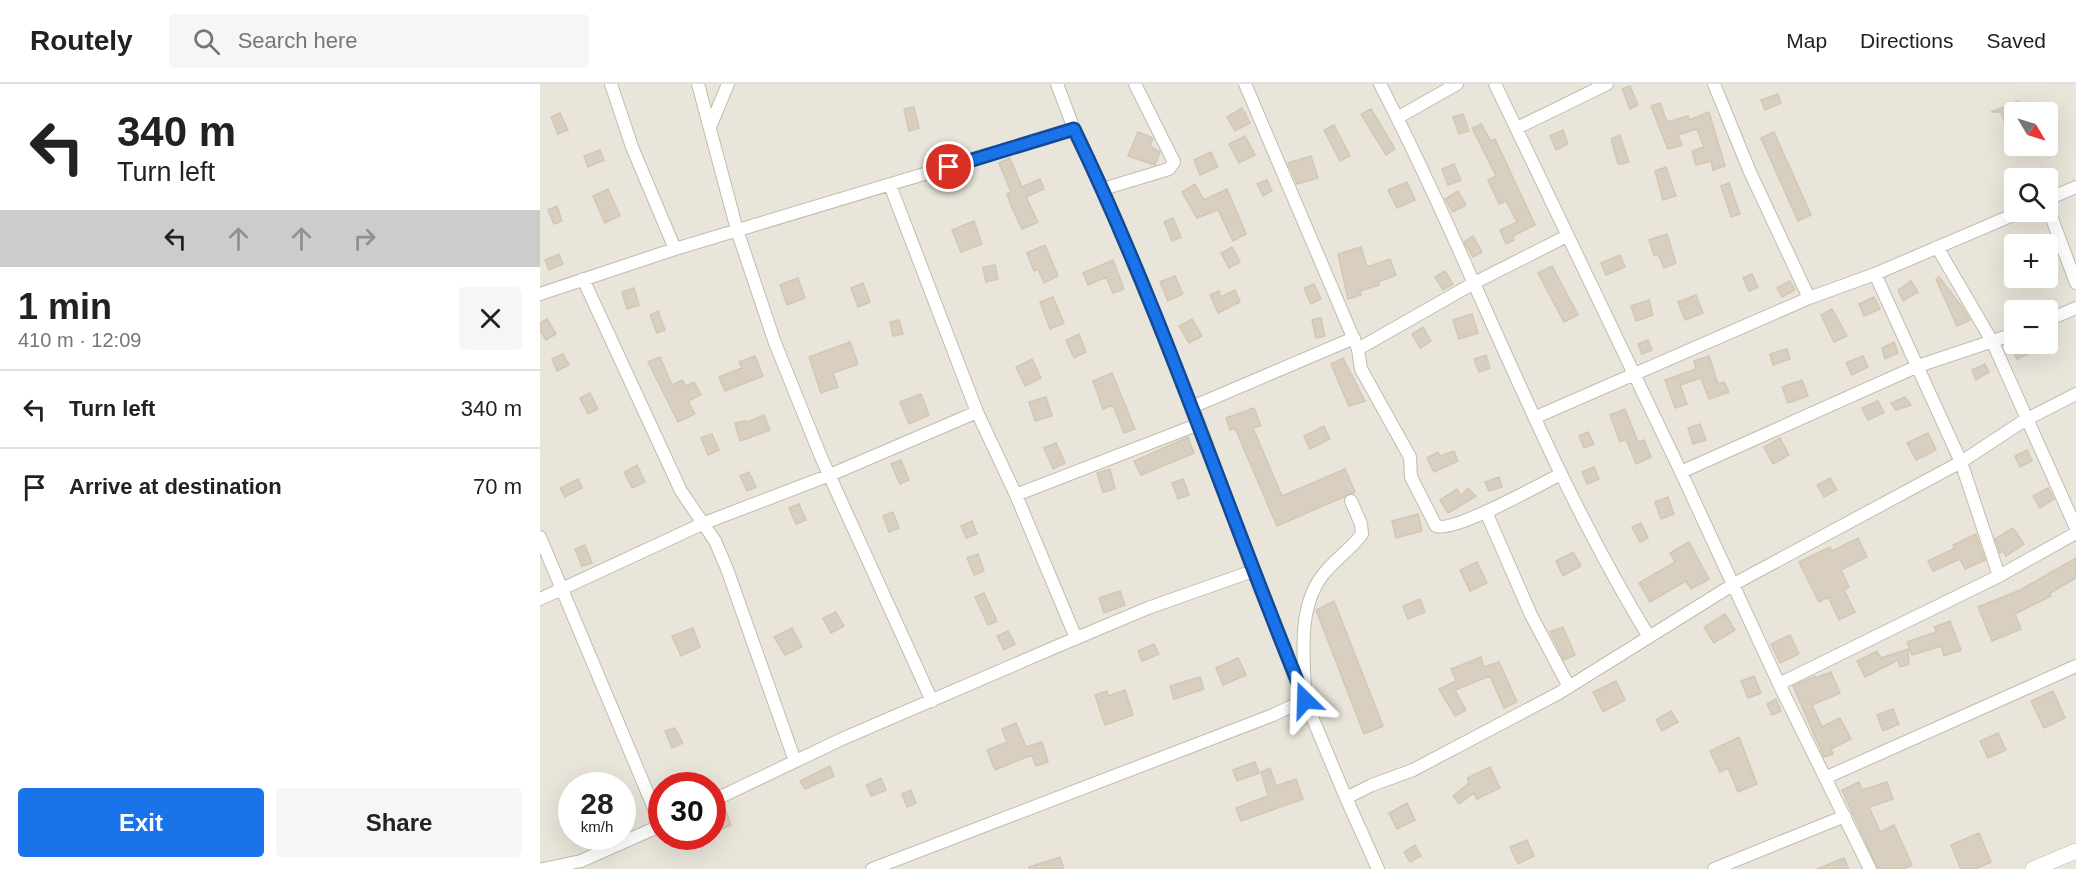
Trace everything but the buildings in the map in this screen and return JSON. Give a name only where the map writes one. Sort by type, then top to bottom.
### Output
[{"type":"street","points":[[611,84],[632,147],[675,249]]},
{"type":"street","points":[[698,84],[737,230],[775,343],[830,475],[932,701]]},
{"type":"street","points":[[711,127],[728,84]]},
{"type":"street","points":[[1057,84],[1074,129],[1103,189],[1199,424],[1253,572],[1305,700],[1378,869]]},
{"type":"street","points":[[1103,189],[1173,166],[1174,162],[1135,84]]},
{"type":"street","points":[[1245,84],[1356,344],[1361,369],[1410,457],[1411,477],[1432,523],[1446,528],[1486,512],[1561,474]]},
{"type":"street","points":[[1380,84],[1561,474],[1611,575],[1649,637]]},
{"type":"street","points":[[1397,118],[1456,84]]},
{"type":"street","points":[[1495,84],[1682,472],[1779,684],[1827,777],[1870,869]]},
{"type":"street","points":[[1517,128],[1607,84]]},
{"type":"street","points":[[1714,84],[1750,172],[1809,298]]},
{"type":"street","points":[[540,294],[675,249],[1074,129]]},
{"type":"street","points":[[890,185],[977,412],[1016,495],[1076,638]]},
{"type":"street","points":[[2058,195],[2076,187]]},
{"type":"street","points":[[1536,417],[1635,376],[1809,298],[1875,274],[2004,219]]},
{"type":"street","points":[[2053,222],[2076,283]]},
{"type":"street","points":[[1192,407],[1356,344],[1567,236]]},
{"type":"street","points":[[1937,247],[1993,343],[2025,420],[2076,528]]},
{"type":"street","points":[[1875,274],[1961,462],[1999,576]]},
{"type":"street","points":[[583,279],[681,491],[715,541],[728,569],[795,761]]},
{"type":"street","points":[[2058,316],[2076,308]]},
{"type":"street","points":[[1682,472],[1918,366],[2004,338]]},
{"type":"street","points":[[1346,798],[1372,785],[1413,770],[1569,687],[1734,584],[1961,462],[2025,420],[2076,394]]},
{"type":"street","points":[[540,599],[702,524],[830,475],[977,412]]},
{"type":"street","points":[[1016,495],[1199,424]]},
{"type":"street","points":[[1305,700],[1303,638],[1314,588],[1326,571],[1362,534],[1362,524],[1351,501]]},
{"type":"street","points":[[1486,512],[1531,615],[1569,687]]},
{"type":"street","points":[[1779,684],[1999,576],[2076,533]]},
{"type":"street","points":[[540,537],[648,794]]},
{"type":"street","points":[[726,794],[795,761],[1076,638],[1148,608],[1253,572]]},
{"type":"street","points":[[1827,777],[2076,666]]},
{"type":"street","points":[[872,869],[1262,720],[1305,700]]},
{"type":"street","points":[[1714,869],[1845,816]]},
{"type":"street","points":[[543,869],[581,861],[648,831]]},
{"type":"street","points":[[2033,869],[2076,851]]},
{"type":"shaded area","points":[[540,84],[2076,84],[2076,869],[540,869]]},
{"type":"route","points":[[949,167],[1074,129],[1103,189],[1199,424],[1253,572],[1305,700]]}]
